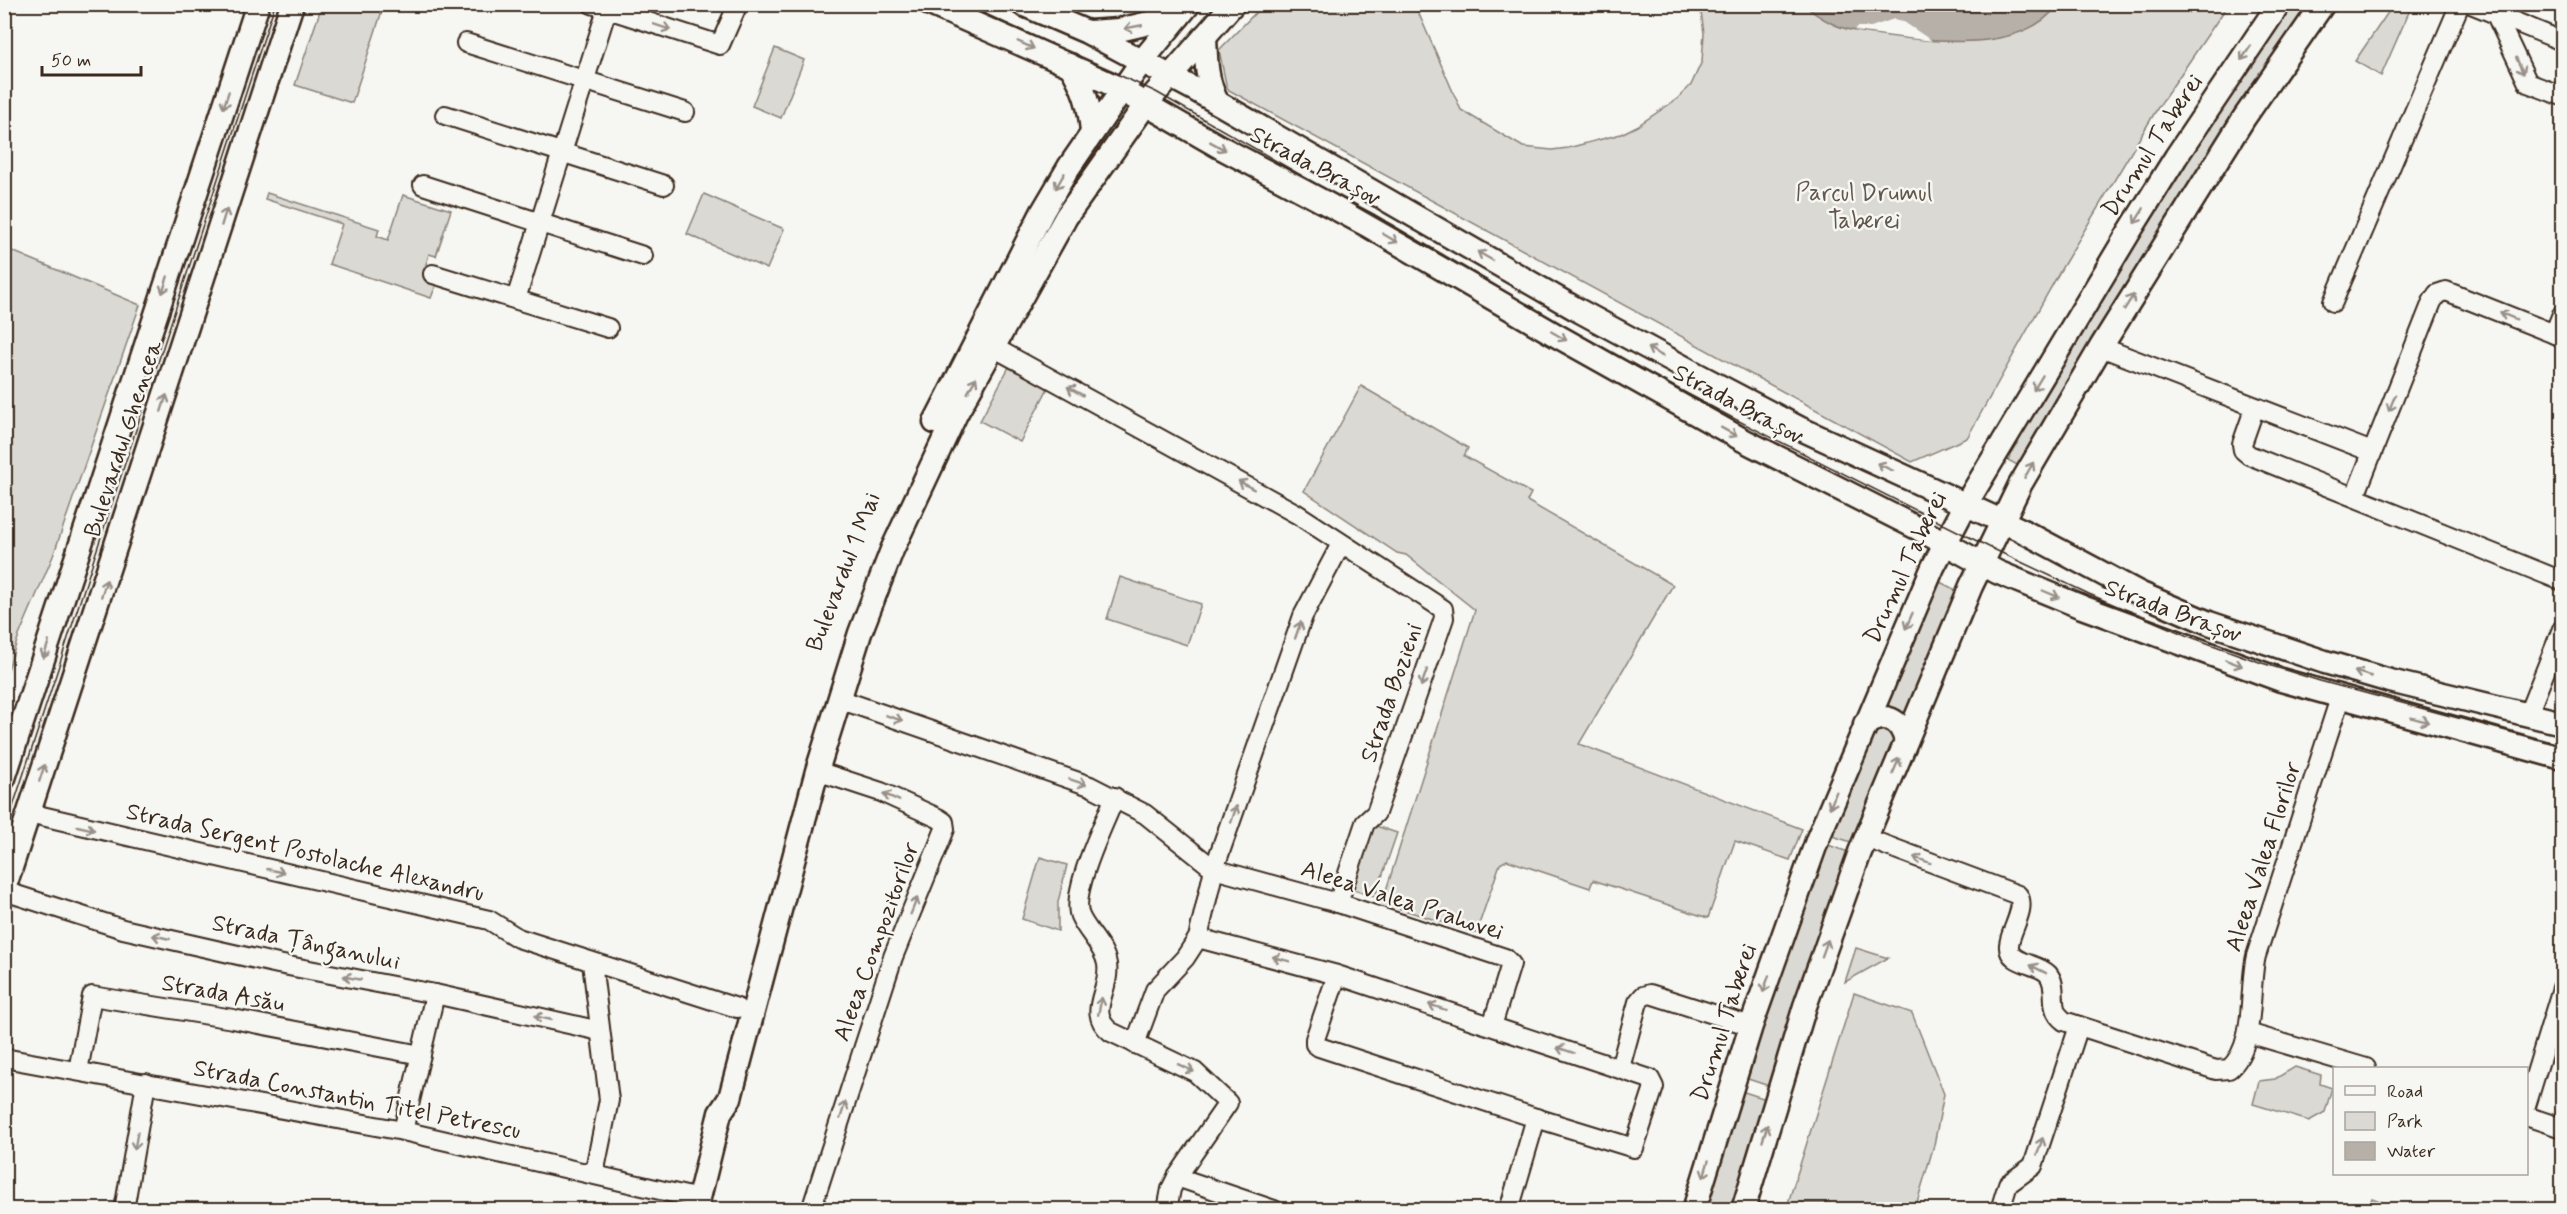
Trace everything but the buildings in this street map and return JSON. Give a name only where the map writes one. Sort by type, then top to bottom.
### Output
[{"type":"main road","name":"Bulevardul Ghencea","points":[[4,778],[258,4]]},
{"type":"main road","name":"Bulevardul Ghencea","points":[[4,890],[292,4]]},
{"type":"main road","points":[[255,118],[266,105],[299,4]]},
{"type":"main road","name":"Strada Brașov","points":[[930,4],[1121,89],[1185,127],[1366,225],[1743,440],[1982,563],[2082,607],[2281,680],[2562,758]]},
{"type":"main road","name":"Strada Brașov","points":[[1022,4],[1087,32],[1170,75],[1698,375],[1799,428],[2002,521],[2139,592],[2209,623],[2355,671],[2562,723]]},
{"type":"main road","points":[[1146,104],[1233,4]]},
{"type":"main road","name":"Drumul Taberei","points":[[1697,1207],[1751,1026],[1818,838],[1864,724],[1945,543],[1966,504],[2134,225],[2279,4]]},
{"type":"main road","points":[[1743,1209],[1802,1015],[1866,838],[1982,563],[2002,521],[2033,462],[2101,347],[2232,137],[2323,4]]},
{"type":"main road","points":[[1087,32],[1119,30],[1184,10]]},
{"type":"main road","points":[[1121,89],[1184,10]]},
{"type":"main road","points":[[1205,36],[1209,87],[1217,102]]},
{"type":"main road","points":[[1070,65],[1088,101],[1092,132]]},
{"type":"main road","name":"Bulevardul 1 Mai","points":[[720,1113],[717,1095],[737,1008],[819,717],[847,629],[877,553],[960,372],[1043,211],[1121,89]]},
{"type":"main road","name":"Bulevardul 1 Mai","points":[[697,1204],[720,1113],[730,1098],[838,699],[892,550],[956,414],[1066,217],[1146,104]]},
{"type":"main road","points":[[1120,138],[1150,124],[1164,122],[1185,127]]},
{"type":"main road","points":[[1864,724],[1877,717],[1891,718],[1902,727],[1906,741]]},
{"type":"street","points":[[516,299],[584,80],[600,7],[720,45],[738,4]]},
{"type":"street","points":[[2333,302],[2460,4]]},
{"type":"street","points":[[2471,4],[2562,41]]},
{"type":"street","points":[[2496,15],[2528,83],[2562,96]]},
{"type":"street","points":[[466,43],[685,112]]},
{"type":"street","points":[[445,115],[664,185]]},
{"type":"street","points":[[423,185],[643,256]]},
{"type":"street","points":[[433,274],[608,327]]},
{"type":"street","points":[[2355,496],[2437,294],[2446,291],[2558,336],[2562,314]]},
{"type":"street","name":"Strada Bozieni","points":[[993,347],[1297,514],[1441,606],[1444,613],[1443,623],[1376,813],[1365,823],[1338,903]]},
{"type":"street","points":[[2101,347],[2372,452]]},
{"type":"street","points":[[2255,407],[2242,444],[2242,450],[2249,454],[2562,581]]},
{"type":"street","points":[[1135,1044],[1155,990],[1185,958],[1198,938],[1214,869],[1303,616],[1341,544]]},
{"type":"street","points":[[2528,714],[2562,629]]},
{"type":"street","name":"Aleea Valea Florilor","points":[[1866,838],[2018,895],[2021,903],[2008,945],[2010,953],[2049,975],[2056,1013],[2064,1021],[2216,1070],[2224,1070],[2236,1063],[2248,1033],[2256,956],[2340,698]]},
{"type":"street","name":"Aleea Valea Prahovei","points":[[838,699],[1090,786],[1115,797],[1144,814],[1214,869],[1338,903],[1509,961],[1511,964],[1492,1026]]},
{"type":"street","name":"Aleea Compozitorilor","points":[[811,1209],[893,957],[945,829],[944,822],[938,818],[881,792],[817,771]]},
{"type":"street","points":[[1115,797],[1080,890],[1079,914],[1107,964],[1098,1017],[1103,1026],[1111,1032],[1195,1072],[1228,1103],[1177,1177],[1171,1189],[1167,1209]]},
{"type":"street","name":"Strada Sergent Postolache Alexandru","points":[[29,813],[489,920],[518,938],[737,1008]]},
{"type":"street","name":"Strada Țânganului","points":[[4,890],[114,926],[278,964],[435,994],[600,1031]]},
{"type":"street","points":[[1198,938],[1337,975],[1620,1068],[1653,1082],[1654,1087],[1634,1148],[1536,1118],[1315,1044],[1337,975]]},
{"type":"street","points":[[592,963],[609,1100],[594,1173]]},
{"type":"street","points":[[2528,1100],[2559,1009],[2562,988]]},
{"type":"street","points":[[404,1131],[435,994]]},
{"type":"street","points":[[1620,1068],[1638,1002],[1642,996],[1650,994],[1751,1026]]},
{"type":"street","name":"Strada Asău","points":[[78,1071],[92,996],[233,1019],[420,1055]]},
{"type":"street","points":[[2000,1209],[2008,1184],[2033,1166],[2079,1026]]},
{"type":"street","points":[[2248,1033],[2363,1067]]},
{"type":"street","name":"Strada Constantin Titel Petrescu","points":[[4,1059],[404,1131],[594,1173],[697,1204]]},
{"type":"street","points":[[124,1209],[146,1083]]},
{"type":"street","points":[[2528,1117],[2562,1128]]},
{"type":"street","points":[[1509,1209],[1536,1118]]},
{"type":"street","points":[[1177,1177],[1274,1209]]},
{"type":"green space","points":[[322,5],[384,5],[352,103],[295,85]]},
{"type":"green space","name":"Parcul Drumul Taberei","points":[[1263,5],[1415,5],[1461,110],[1523,147],[1552,150],[1621,134],[1677,99],[1691,85],[1702,61],[1704,33],[1700,5],[2228,5],[2157,109],[2063,266],[1967,438],[1912,462],[1227,89],[1219,50]]},
{"type":"green space","points":[[2289,5],[2312,5],[2197,174],[2021,467],[2006,459],[2172,179]]},
{"type":"green space","points":[[2393,5],[2412,5],[2381,76],[2355,61]]},
{"type":"green space","points":[[775,48],[804,60],[781,118],[752,106]]},
{"type":"green space","points":[[267,193],[379,229],[377,236],[388,240],[403,195],[451,210],[436,256],[429,254],[424,271],[436,285],[431,298],[329,264],[342,224],[265,199]]},
{"type":"green space","points":[[704,194],[784,229],[767,269],[687,234]]},
{"type":"green space","points":[[5,248],[140,305],[53,556],[18,638],[5,679]]},
{"type":"green space","points":[[1009,367],[1048,388],[1020,442],[980,421]]},
{"type":"green space","points":[[1361,386],[1468,448],[1464,456],[1531,493],[1527,501],[1673,585],[1579,744],[1802,829],[1790,860],[1735,841],[1708,918],[1593,880],[1590,888],[1507,860],[1500,864],[1476,933],[1382,903],[1475,610],[1406,555],[1397,553],[1304,491]]},
{"type":"green space","points":[[1120,577],[1201,604],[1187,645],[1107,619]]},
{"type":"green space","points":[[1938,581],[1956,590],[1904,719],[1884,710]]},
{"type":"green space","points":[[1885,724],[1899,740],[1858,844],[1832,836],[1875,732]]},
{"type":"green space","points":[[1373,825],[1397,833],[1375,897],[1351,889]]},
{"type":"green space","points":[[1828,845],[1854,854],[1772,1087],[1745,1078],[1782,968]]},
{"type":"green space","points":[[1040,857],[1067,865],[1058,902],[1058,931],[1022,919]]},
{"type":"green space","points":[[1856,948],[1888,958],[1845,982]]},
{"type":"green space","points":[[1854,993],[1912,1013],[1944,1094],[1934,1145],[1915,1209],[1844,1209],[1831,1204],[1788,1203]]},
{"type":"green space","points":[[2295,1067],[2321,1075],[2320,1084],[2332,1088],[2325,1112],[2309,1121],[2253,1104],[2259,1081],[2275,1079]]},
{"type":"green space","points":[[1738,1090],[1766,1099],[1734,1205],[1730,1209],[1714,1209],[1707,1202]]},
{"type":"green space","points":[[2372,1198],[2401,1209],[2368,1209]]},
{"type":"water","points":[[1981,4],[1996,7],[2058,5],[2043,20],[2024,31],[1980,41],[1956,42],[1909,39],[1852,30],[1827,21],[1804,5]]},
{"type":"pier","points":[[1894,19],[1904,22],[1932,41],[1855,31],[1856,27],[1871,27]]},
{"type":"tram line","points":[[4,834],[275,4]]},
{"type":"tram line","points":[[964,4],[1156,92],[1617,356],[1731,417],[1989,547],[2089,594],[2188,636],[2262,663],[2320,681],[2562,746]]}]
